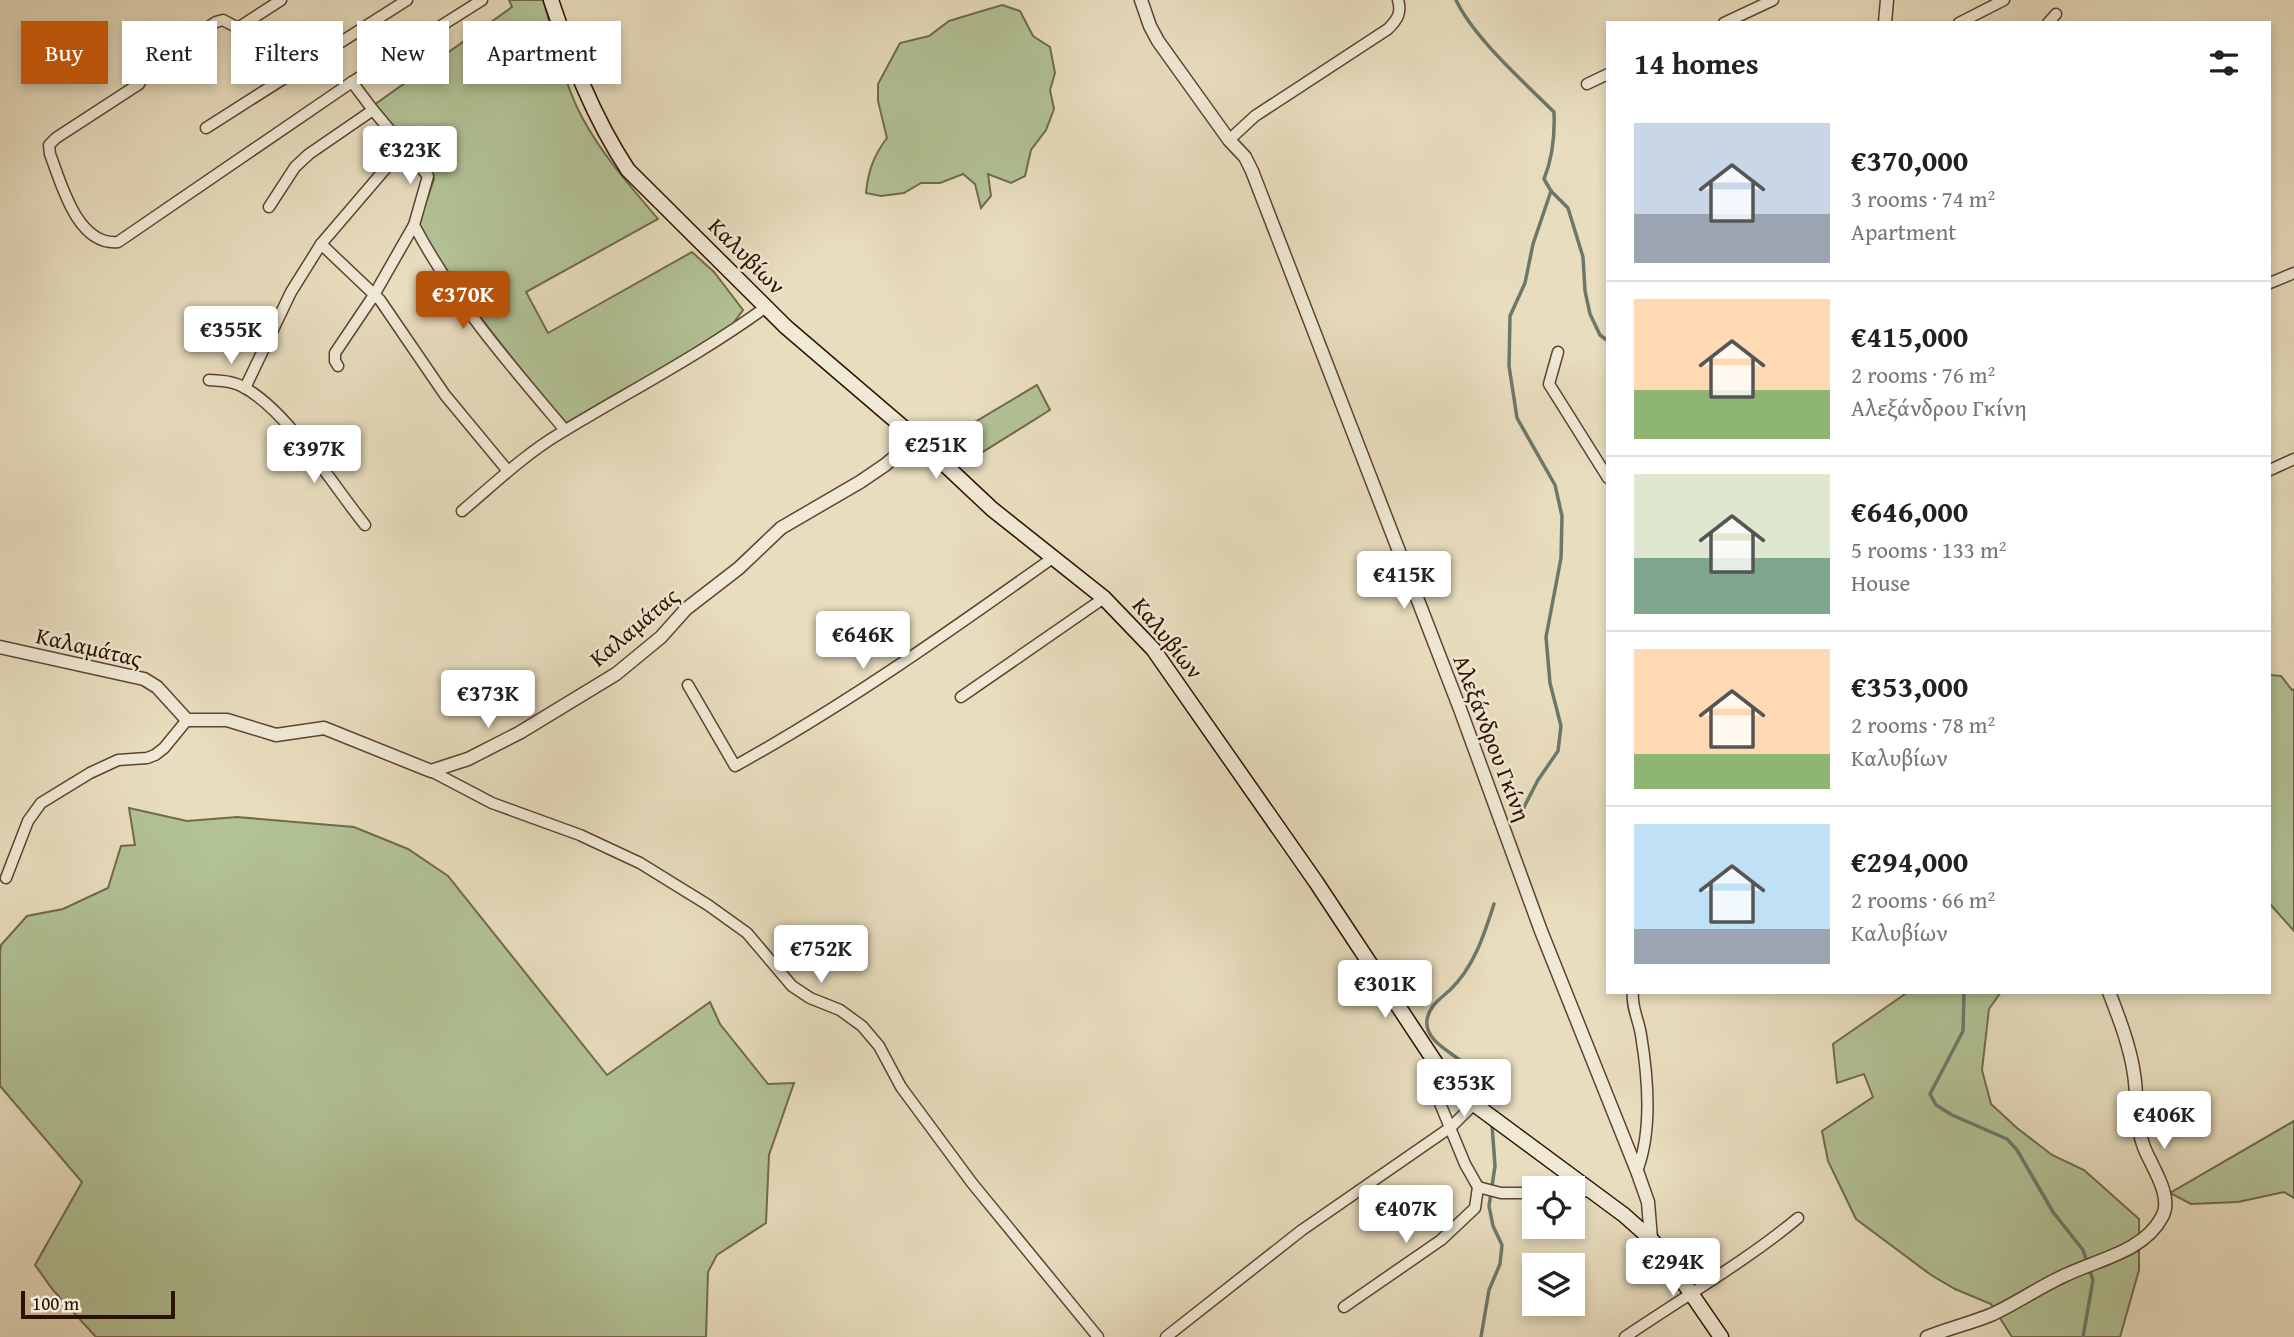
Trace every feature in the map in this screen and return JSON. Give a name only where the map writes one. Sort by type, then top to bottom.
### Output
[{"type":"main road","name":"Καλυβίων","points":[[551,0],[587,98],[628,170],[786,327],[916,439],[992,509],[1104,598],[1153,649],[1322,892],[1443,1074],[1478,1107],[1624,1215],[1651,1239],[1721,1337]]},
{"type":"street","points":[[281,0],[238,28],[223,20],[216,22],[150,65],[139,84],[49,145],[71,210],[84,227],[107,243],[118,242],[352,82],[482,0]]},
{"type":"street","points":[[206,128],[407,0]]},
{"type":"street","name":"Αλεξάνδρου Γκίνη","points":[[1141,0],[1158,41],[1229,140],[1245,157],[1252,171],[1460,709],[1541,931],[1637,1171],[1648,1202],[1651,1239]]},
{"type":"street","points":[[1229,140],[1255,116],[1388,29],[1398,18],[1398,0]]},
{"type":"street","points":[[1728,21],[1773,0]]},
{"type":"street","points":[[1885,21],[1887,0]]},
{"type":"street","points":[[1963,21],[2004,0]]},
{"type":"street","points":[[1587,84],[1606,75]]},
{"type":"street","points":[[338,366],[335,353],[374,295],[414,225],[428,176],[352,82]]},
{"type":"street","points":[[269,207],[295,167],[373,110]]},
{"type":"street","points":[[245,388],[291,292],[321,244],[404,147]]},
{"type":"street","points":[[414,225],[436,264],[502,357],[565,430]]},
{"type":"street","points":[[321,244],[380,300],[444,396],[508,471]]},
{"type":"street","points":[[2271,283],[2294,273]]},
{"type":"street","points":[[462,511],[508,471],[565,430],[731,332],[766,307]]},
{"type":"street","points":[[1558,352],[1549,384],[1606,475]]},
{"type":"street","points":[[209,380],[231,382],[263,401],[282,419],[365,525]]},
{"type":"street","name":"Καλαμάτας","points":[[431,771],[468,759],[519,733],[616,674],[661,637],[686,609],[739,568],[781,527],[860,482],[916,439]]},
{"type":"street","points":[[2271,470],[2294,459]]},
{"type":"street","points":[[688,685],[735,766],[803,728],[889,673],[1054,557]]},
{"type":"street","points":[[961,697],[1104,598]]},
{"type":"street","name":"Καλαμάτας","points":[[0,647],[144,679],[157,687],[187,720]]},
{"type":"street","points":[[6,878],[28,821],[41,803],[90,773],[118,760],[155,755],[187,720],[227,720],[276,735],[324,728],[431,771],[492,803],[580,835],[640,863],[747,933],[792,986],[810,998],[840,1010],[862,1026],[878,1046],[901,1087],[965,1173],[1098,1337]]},
{"type":"street","points":[[1633,994],[1646,1086],[1643,1156],[1637,1171]]},
{"type":"street","points":[[1927,1337],[1993,1314],[2067,1274],[2143,1240],[2164,1215],[2165,1200],[2159,1178],[2144,1149],[2137,1114],[2134,1071],[2125,1035],[2110,994]]},
{"type":"street","points":[[1430,1058],[1432,1084],[1465,1164],[1482,1189],[1501,1193],[1522,1192]]},
{"type":"street","points":[[1166,1337],[1302,1230],[1478,1107]]},
{"type":"street","points":[[1344,1307],[1441,1240],[1475,1208],[1482,1189]]},
{"type":"street","points":[[1585,1191],[1591,1191]]},
{"type":"street","points":[[1625,1337],[1769,1242],[1798,1219]]},
{"type":"green space","points":[[509,0],[543,0],[549,21],[492,21],[512,7]]},
{"type":"green space","points":[[1002,5],[1020,11],[1033,36],[1050,47],[1055,73],[1050,90],[1054,109],[1046,130],[1031,150],[1025,176],[1011,183],[988,174],[991,196],[981,208],[975,184],[963,174],[940,183],[921,183],[904,193],[881,196],[866,193],[872,164],[887,138],[878,101],[878,84],[900,43],[929,36],[949,21]]},
{"type":"green space","points":[[463,42],[463,84],[568,84],[591,133],[658,219],[526,292],[548,333],[692,252],[714,272],[743,310],[729,329],[567,427],[470,304],[418,225],[434,179],[374,105],[404,84],[449,84],[449,52]]},
{"type":"green space","points":[[1037,385],[1050,410],[957,468],[933,447]]},
{"type":"green space","points":[[2271,675],[2281,676],[2292,690],[2294,689],[2294,931],[2271,905]]},
{"type":"green space","points":[[129,808],[187,821],[237,817],[354,827],[408,849],[448,876],[607,1075],[710,1002],[720,1024],[768,1084],[794,1083],[769,1155],[766,1223],[717,1255],[708,1272],[706,1337],[96,1337],[53,1290],[35,1265],[82,1182],[0,1086],[0,952],[1,945],[27,916],[63,909],[108,888],[121,846],[135,845]]},
{"type":"green space","points":[[1905,994],[2000,994],[1989,1009],[1982,1070],[1991,1104],[2052,1155],[2084,1170],[2139,1219],[2139,1270],[2120,1337],[2012,1337],[1991,1304],[1955,1289],[1931,1275],[1856,1219],[1828,1161],[1822,1131],[1873,1097],[1864,1074],[1837,1083],[1833,1044]]},
{"type":"green space","points":[[2294,1121],[2294,1198],[2284,1192],[2238,1202],[2191,1204],[2170,1193]]},
{"type":"waterway","points":[[1456,0],[1487,44],[1554,112],[1553,146],[1544,179],[1551,191],[1568,208],[1583,257],[1585,291],[1590,314],[1600,335],[1606,340]]},
{"type":"waterway","points":[[1521,813],[1538,780],[1558,751],[1561,726],[1550,683],[1546,637],[1561,558],[1562,516],[1555,485],[1517,418],[1509,366],[1510,316],[1525,283],[1533,244],[1551,191]]},
{"type":"waterway","points":[[1489,1110],[1483,1089],[1475,1076],[1431,1036],[1427,1020],[1433,1007],[1458,981],[1472,961],[1494,904]]},
{"type":"waterway","points":[[1964,994],[1963,1031],[1930,1094],[1936,1105],[1952,1115],[2007,1139],[2017,1150],[2053,1212],[2083,1250],[2093,1280],[2083,1337]]},
{"type":"waterway","points":[[1481,1337],[1489,1290],[1500,1264],[1502,1245],[1493,1226],[1489,1206],[1495,1166],[1492,1125]]}]
